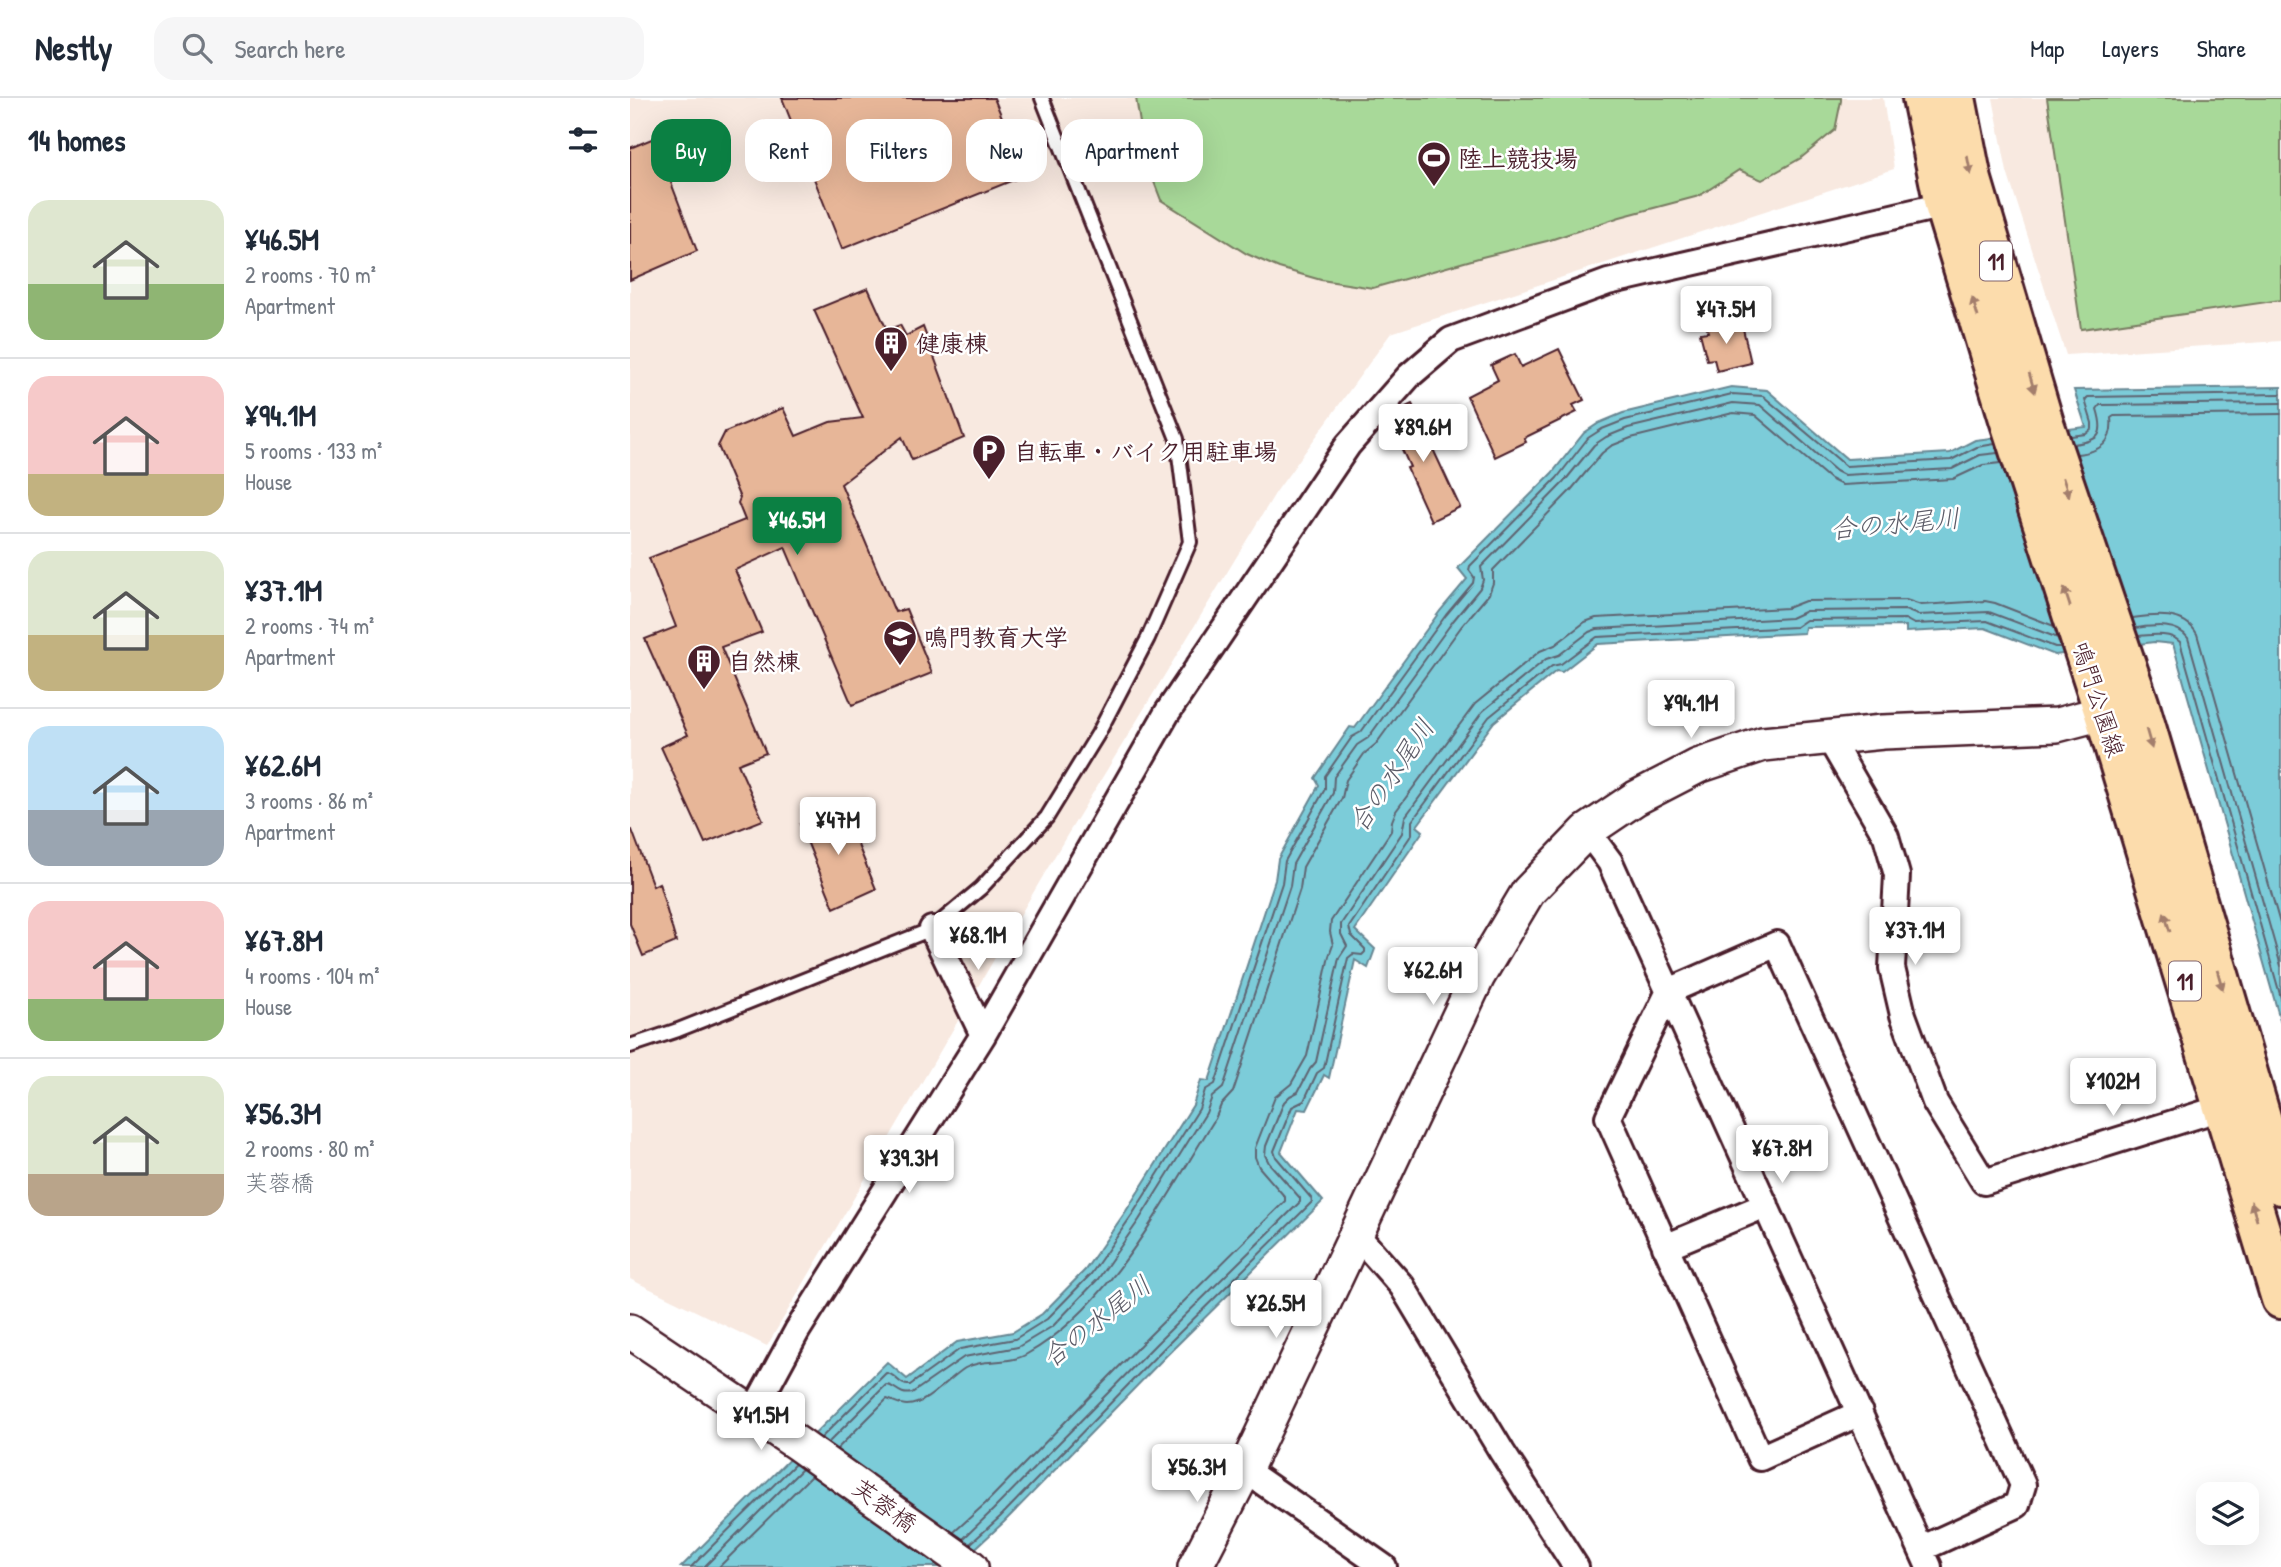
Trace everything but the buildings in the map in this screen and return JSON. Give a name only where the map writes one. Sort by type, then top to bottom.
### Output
[{"type":"main road","name":"鳴門公園線","points":[[1922,98],[1944,205],[2027,421],[2121,708],[2239,1103],[2281,1299]]},
{"type":"main road","name":"鳴門公園線","points":[[1956,98],[2027,421]]},
{"type":"main road","name":"鳴門公園線","points":[[2239,1103],[2281,1185]]},
{"type":"street","points":[[752,1414],[797,1332],[983,1035],[1167,713],[1348,445],[1409,376],[1451,340],[1608,282],[1944,205]]},
{"type":"street","points":[[1195,1567],[1245,1470],[1478,976],[1528,892],[1587,831],[1636,798],[1698,766],[1763,744],[1883,732],[2057,725],[2121,708]]},
{"type":"street","points":[[1828,736],[1886,835],[1898,875],[1892,968],[1903,1015],[1935,1102],[1984,1182],[2239,1103]]},
{"type":"street","points":[[1587,831],[1610,862],[1668,991],[1766,1205],[1860,1413],[1925,1558],[2017,1505],[2023,1485],[1777,944],[1668,991],[1608,1118],[1760,1458],[1860,1413]]},
{"type":"street","points":[[932,929],[983,1035]]},
{"type":"street","points":[[1665,1247],[1766,1205]]},
{"type":"street","points":[[1356,1234],[1402,1286],[1502,1452],[1576,1567]]},
{"type":"street","name":"芙蓉橋","points":[[630,1331],[798,1444],[971,1567]]},
{"type":"street","points":[[1245,1470],[1384,1567]]},
{"type":"lane","points":[[630,1046],[678,1030],[932,929],[981,888],[1047,817],[1098,734],[1148,638],[1190,542],[1177,439],[1042,98]]},
{"type":"shaded area","name":"鳴門教育大学","points":[[630,98],[1883,98],[1894,169],[1391,333],[1276,492],[1063,842],[767,1346],[630,1279]]},
{"type":"shaded area","points":[[1993,98],[2281,98],[2281,341],[2066,355],[2007,172]]},
{"type":"green space","name":"陸上競技場","points":[[1136,98],[1841,98],[1835,130],[1801,158],[1762,180],[1739,170],[1699,196],[1373,288],[1321,280],[1279,268],[1247,254],[1161,200],[1154,182],[1203,182],[1203,119],[1139,119]]},
{"type":"green space","points":[[2047,98],[2281,98],[2281,300],[2081,329]]},
{"type":"water","name":"合の水尾川","points":[[1731,387],[1767,390],[1847,459],[1950,453],[1975,440],[2086,427],[2074,390],[2281,387],[2281,1023],[2173,644],[2154,642],[2055,655],[1985,628],[1906,632],[1906,626],[1805,627],[1804,633],[1598,644],[1562,672],[1556,671],[1494,722],[1417,826],[1423,831],[1355,930],[1375,949],[1368,968],[1355,960],[1329,1078],[1324,1075],[1307,1110],[1298,1109],[1281,1152],[1323,1201],[1004,1522],[955,1567],[681,1567],[887,1362],[907,1379],[957,1342],[1013,1332],[1042,1314],[1085,1270],[1193,1105],[1201,1080],[1209,1081],[1275,880],[1278,859],[1319,785],[1315,778],[1350,727],[1355,728],[1440,611],[1467,579],[1458,568],[1552,473],[1584,433],[1599,423],[1623,413]]},
{"type":"place","name":"陸上競技場","points":[[1434,188]]},
{"type":"place","name":"健康棟","points":[[891,373]]},
{"type":"place","name":"自転車・バイク用駐車場","points":[[989,481]]},
{"type":"place","name":"鳴門教育大学","points":[[900,667]]},
{"type":"place","name":"自然棟","points":[[704,691]]}]
